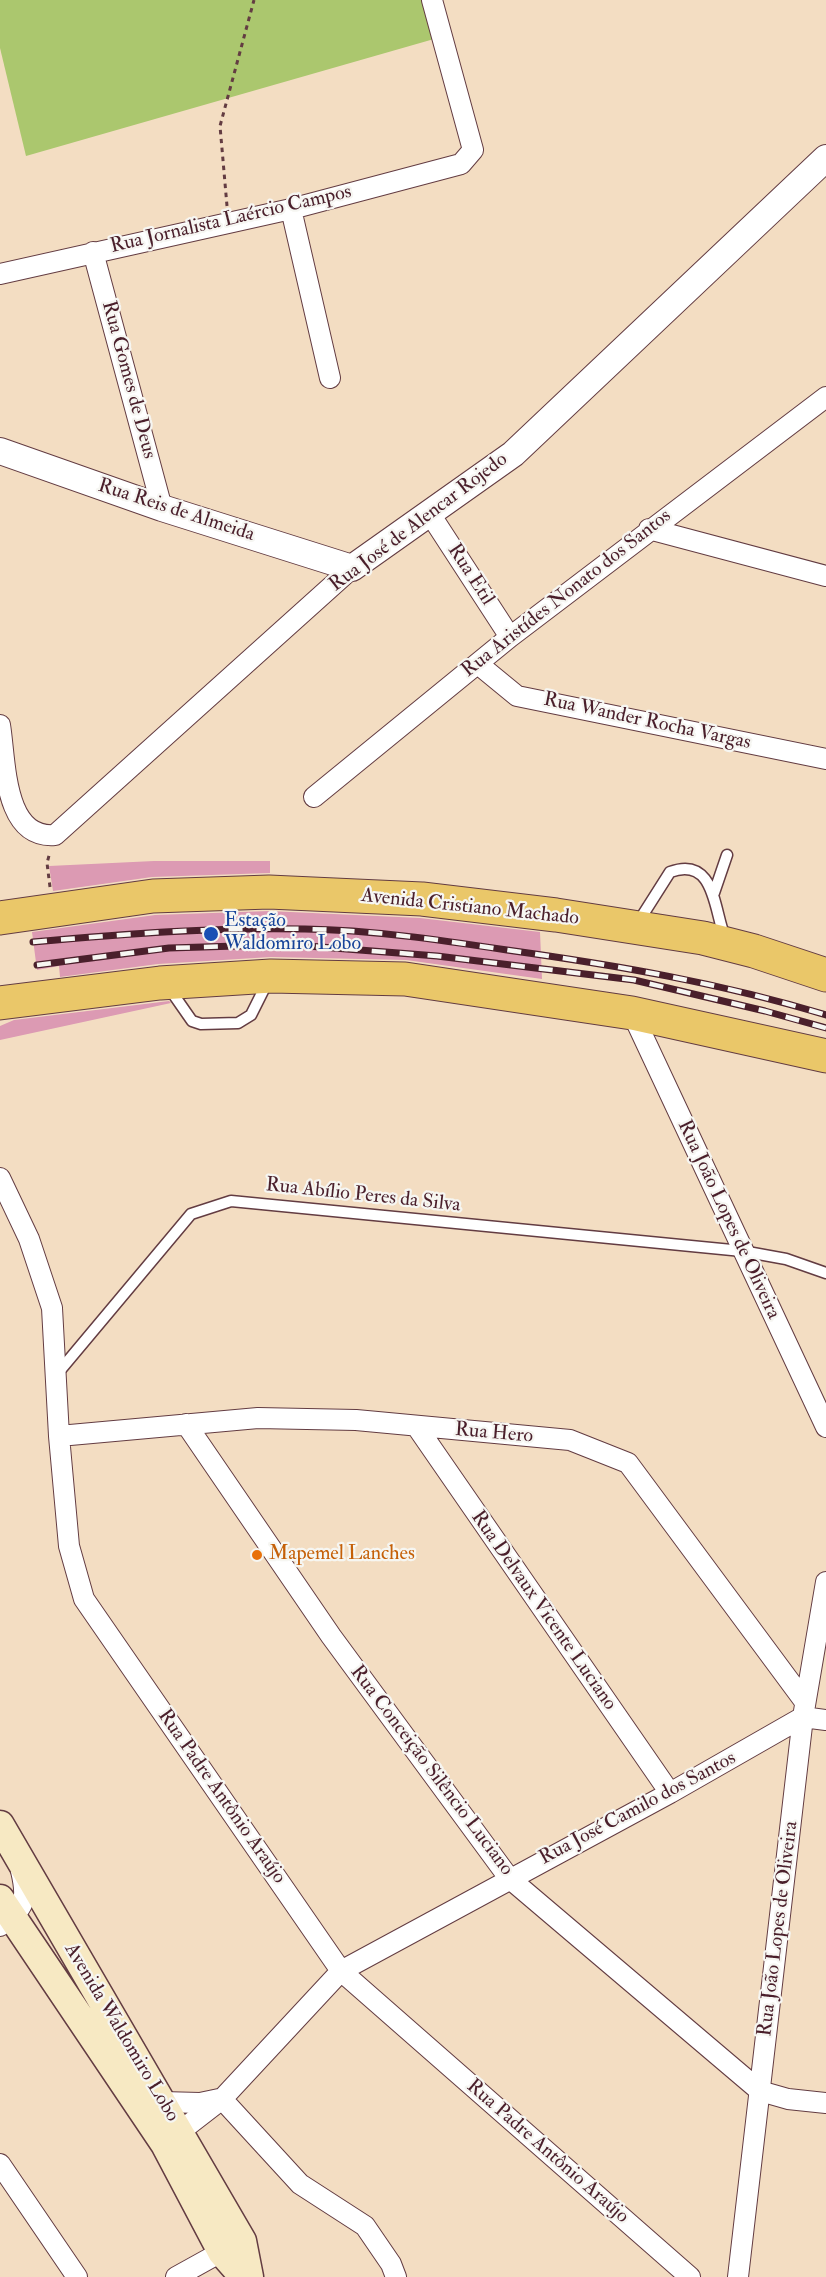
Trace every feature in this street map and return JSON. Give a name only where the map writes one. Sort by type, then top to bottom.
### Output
[{"type":"highway","name":"Avenida Cristiano Machado","points":[[0,918],[153,896],[269,892],[422,899],[635,927],[728,943],[826,975]]},
{"type":"highway","points":[[0,901],[52,910]]},
{"type":"highway","points":[[0,1003],[166,983],[270,976],[405,979],[632,1013],[826,1056]]},
{"type":"highway","points":[[0,1022],[72,994]]},
{"type":"main road","name":"Avenida Waldomiro Lobo","points":[[5,1834],[162,2102],[172,2138]]},
{"type":"main road","name":"Avenida Waldomiro Lobo","points":[[4,1914],[172,2138],[232,2246]]},
{"type":"main road","points":[[232,2246],[244,2277]]},
{"type":"main road","points":[[232,2246],[249,2277]]},
{"type":"street","name":"Rua Jornalista Laércio Campos","points":[[0,274],[291,209],[461,164],[473,150],[432,0]]},
{"type":"street","name":"Rua José de Alencar Rojedo","points":[[55,835],[352,568],[513,454],[826,158]]},
{"type":"street","points":[[291,209],[330,378]]},
{"type":"street","name":"Rua Gomes de Deus","points":[[93,252],[162,508]]},
{"type":"street","name":"Rua Aristídes Nonato dos Santos","points":[[314,797],[510,637],[826,397]]},
{"type":"street","name":"Rua Reis de Almeida","points":[[0,451],[162,508],[352,568]]},
{"type":"street","name":"Rua Etil","points":[[430,514],[510,637]]},
{"type":"street","points":[[649,530],[826,576]]},
{"type":"street","name":"Rua Wander Rocha Vargas","points":[[478,664],[517,696],[826,759]]},
{"type":"street","points":[[0,725],[13,809],[22,824],[34,832],[42,836],[55,835]]},
{"type":"street","name":"Rua João Lopes de Oliveira","points":[[632,1013],[826,1428]]},
{"type":"street","name":"Rua Padre Antônio Araújo","points":[[0,1178],[30,1239],[52,1308],[59,1436],[69,1546],[84,1599],[341,1971],[690,2277]]},
{"type":"street","name":"Rua Hero","points":[[59,1436],[258,1418],[356,1420],[570,1440],[628,1463],[804,1709]]},
{"type":"street","name":"Rua Conceição Silêncio Luciano","points":[[186,1424],[331,1636],[509,1878],[760,2091]]},
{"type":"street","name":"Rua Delvaux Vicente Luciano","points":[[417,1427],[670,1793]]},
{"type":"street","name":"Rua João Lopes de Oliveira","points":[[738,2277],[804,1709],[826,1582]]},
{"type":"street","points":[[804,1709],[826,1720]]},
{"type":"street","name":"Rua José Camilo dos Santos","points":[[172,2138],[222,2099],[341,1971],[509,1878],[670,1793],[804,1709]]},
{"type":"street","points":[[4,1914],[22,1906],[25,1891],[21,1869],[5,1834]]},
{"type":"street","points":[[760,2091],[788,2099],[826,2103]]},
{"type":"street","points":[[162,2102],[200,2103],[222,2099],[300,2184],[365,2226],[391,2264],[396,2277]]},
{"type":"street","points":[[0,2164],[77,2277]]},
{"type":"street","points":[[176,2277],[232,2246]]},
{"type":"lane","points":[[714,893],[727,855]]},
{"type":"lane","points":[[635,927],[670,872],[687,870],[699,874],[714,893],[722,931],[728,943]]},
{"type":"lane","points":[[166,983],[192,1021],[201,1024],[238,1023],[251,1016],[270,976]]},
{"type":"lane","name":"Rua Abílio Peres da Silva","points":[[57,1374],[191,1214],[231,1201],[742,1251],[786,1259],[826,1273]]},
{"type":"path","points":[[228,222],[220,126],[254,0]]},
{"type":"path","points":[[52,910],[47,863],[55,835]]},
{"type":"green space","points":[[0,0],[422,0],[434,39],[26,156],[0,48]]},
{"type":"building","points":[[154,861],[270,861],[270,873],[152,877],[53,891],[49,866]]},
{"type":"building","points":[[269,911],[420,918],[540,932],[542,979],[406,960],[271,957],[158,964],[60,977],[59,966],[37,970],[32,932],[155,915]]},
{"type":"building","points":[[169,1001],[171,1003],[0,1040],[0,1026],[14,1020]]},
{"type":"railway","points":[[33,942],[237,929],[305,929],[381,933],[628,969],[747,993],[826,1015]]},
{"type":"railway","points":[[37,965],[169,948],[237,946],[308,946],[437,956],[634,980],[826,1028]]},
{"type":"place","name":"Estação Waldomiro Lobo","points":[[211,934]]},
{"type":"place","name":"Mapemel Lanches","points":[[257,1555]]}]
